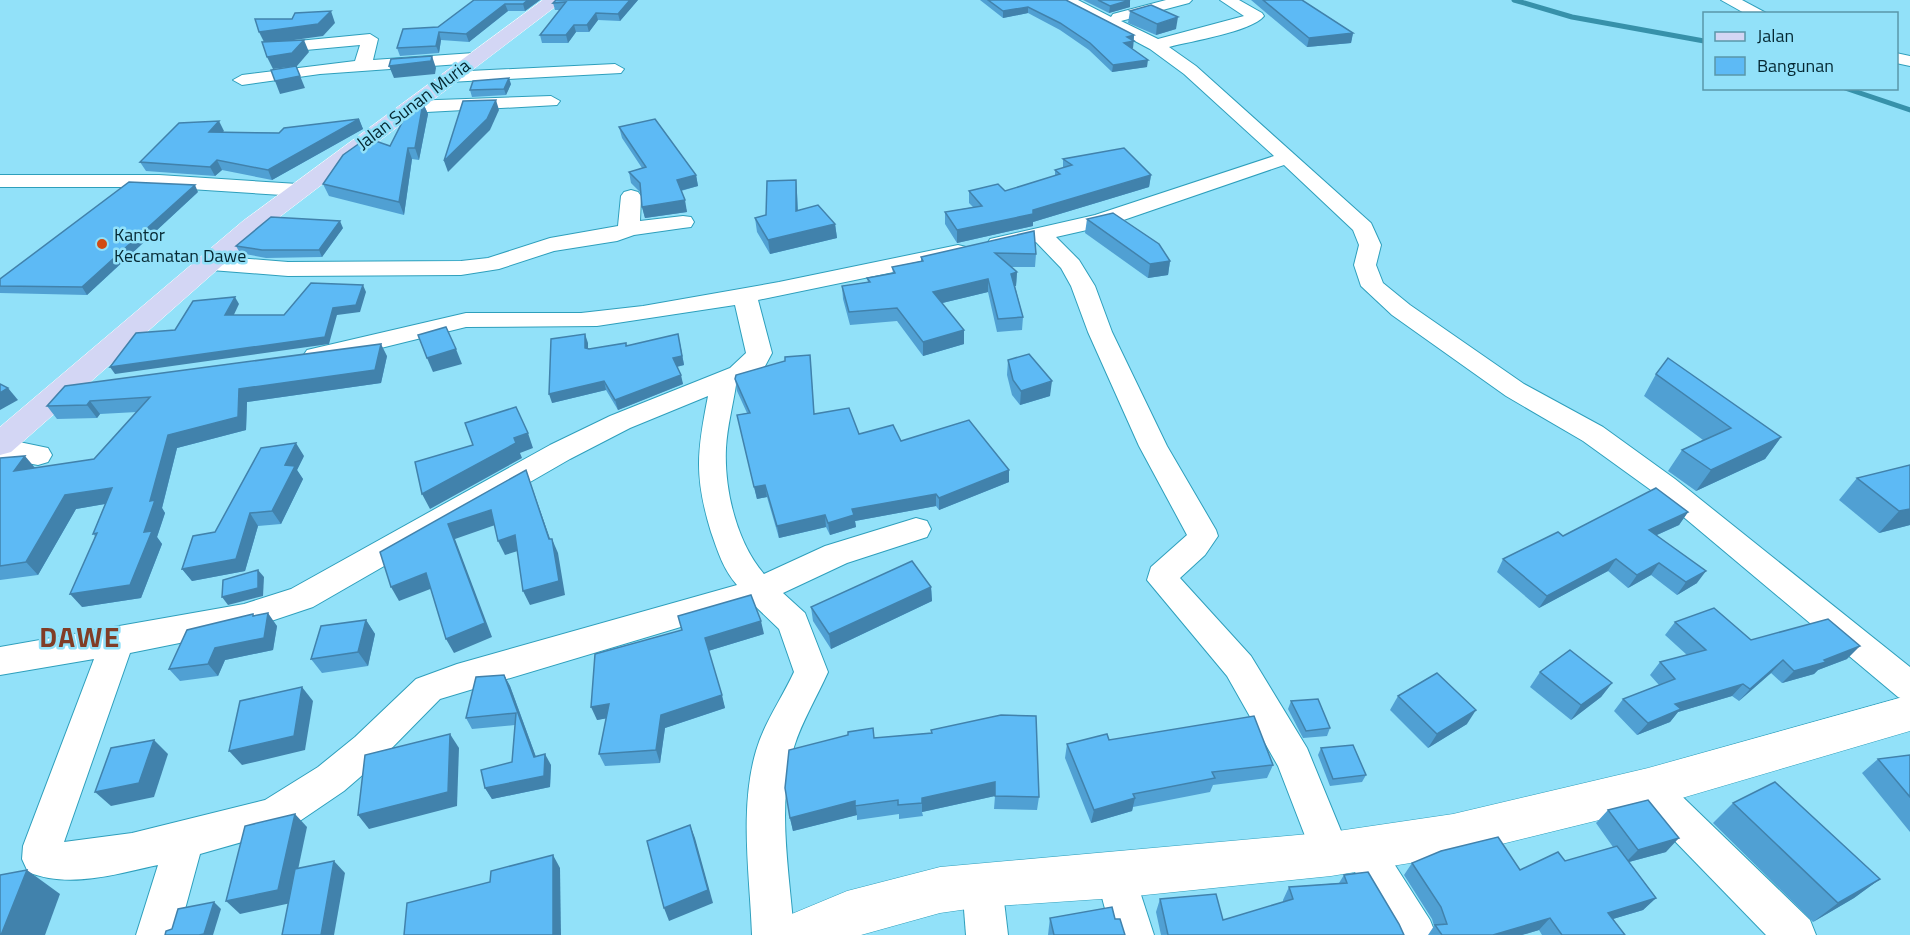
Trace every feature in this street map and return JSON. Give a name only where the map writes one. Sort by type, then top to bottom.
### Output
[{"type":"main road","name":"Jalan Sunan Muria","points":[[0,446],[211,262],[298,190],[555,0]]},
{"type":"street","points":[[1066,0],[1156,45],[1190,70],[1363,228],[1370,245],[1365,265],[1373,286],[1401,310],[1515,390],[1593,434],[1656,479],[1910,687]]},
{"type":"street","points":[[1108,20],[1184,0]]},
{"type":"street","points":[[1156,45],[1241,23],[1256,16],[1228,0]]},
{"type":"street","points":[[1729,0],[1756,12]]},
{"type":"street","points":[[273,48],[370,39],[363,65]]},
{"type":"street","points":[[242,80],[363,65],[474,58]]},
{"type":"street","points":[[449,77],[615,69]]},
{"type":"street","points":[[408,107],[551,101]]},
{"type":"street","points":[[291,359],[342,352],[422,328],[468,320],[594,319],[746,295],[1101,220],[1286,158]]},
{"type":"street","points":[[0,181],[159,181],[298,190]]},
{"type":"street","points":[[629,229],[631,196]]},
{"type":"street","points":[[211,262],[288,269],[461,268],[491,264],[550,245],[617,234],[629,229],[683,222]]},
{"type":"street","points":[[1041,234],[1071,265],[1083,286],[1100,332],[1153,446],[1202,530],[1203,536],[1199,542],[1169,568],[1162,576],[1163,580],[1239,666],[1347,852],[1415,935]]},
{"type":"street","points":[[0,661],[117,642],[244,617],[302,598],[560,452],[620,422],[724,381],[748,368],[755,362],[759,353],[747,310],[746,295]]},
{"type":"street","points":[[724,381],[712,448],[714,494],[737,564],[760,591],[793,622],[811,672],[784,727],[772,759],[767,818],[774,935]]},
{"type":"street","points":[[62,391],[107,384]]},
{"type":"street","points":[[0,446],[38,455]]},
{"type":"street","points":[[117,642],[43,846],[42,859],[54,861],[105,856],[185,840],[274,816],[331,779],[368,748],[428,689],[457,678],[760,591],[791,572],[856,545],[916,529]]},
{"type":"street","points":[[799,935],[883,904],[940,890],[982,884],[1116,875],[1347,852],[1453,836],[1648,788],[1802,742],[1910,713]]},
{"type":"street","points":[[1648,788],[1796,935]]},
{"type":"street","points":[[157,935],[185,840]]},
{"type":"street","points":[[1116,875],[1133,935]]},
{"type":"street","points":[[982,884],[987,935]]},
{"type":"building","points":[[474,0],[528,0],[523,4],[505,4],[466,34],[439,32],[436,46],[397,48],[403,29],[438,27]]},
{"type":"building","points":[[556,0],[630,0],[618,14],[596,13],[587,25],[574,25],[566,35],[540,35],[566,2],[553,3]]},
{"type":"building","points":[[988,0],[1066,0],[1134,35],[1127,37],[1134,41],[1124,43],[1148,60],[1113,65],[1090,43],[1060,23],[1028,7],[1003,11]]},
{"type":"building","points":[[1098,0],[1130,0],[1110,6]]},
{"type":"building","points":[[1263,0],[1302,0],[1353,33],[1309,38]]},
{"type":"building","points":[[1151,5],[1178,17],[1157,24],[1130,11]]},
{"type":"building","points":[[331,11],[318,24],[259,32],[255,19],[292,19],[295,13]]},
{"type":"building","points":[[304,40],[292,53],[267,57],[262,42]]},
{"type":"building","points":[[432,56],[431,61],[389,66],[391,59]]},
{"type":"building","points":[[296,66],[300,76],[275,81],[271,70]]},
{"type":"building","points":[[509,78],[504,89],[470,90],[473,81]]},
{"type":"building","points":[[496,100],[487,119],[444,161],[463,101]]},
{"type":"building","points":[[423,103],[415,148],[408,148],[399,202],[323,184],[343,155],[367,138],[390,146],[411,105]]},
{"type":"building","points":[[359,119],[268,170],[217,160],[210,167],[140,162],[179,123],[219,121],[209,132],[279,133],[284,128]]},
{"type":"building","points":[[655,119],[696,175],[677,180],[685,200],[642,207],[640,183],[629,172],[646,167],[619,127]]},
{"type":"building","points":[[1124,148],[1151,175],[1033,210],[1033,214],[957,230],[945,212],[982,206],[969,191],[998,184],[1005,191],[1060,174],[1055,170],[1072,165],[1063,159]]},
{"type":"building","points":[[796,180],[796,211],[818,205],[835,224],[768,240],[755,218],[766,215],[767,181]]},
{"type":"building","name":"Kantor Kecamatan Dawe","points":[[129,182],[195,185],[82,287],[0,286],[0,279]]},
{"type":"building","points":[[1113,213],[1159,244],[1170,261],[1150,264],[1087,219]]},
{"type":"building","points":[[271,217],[340,221],[319,250],[262,250],[236,246]]},
{"type":"building","points":[[1034,231],[1036,254],[995,253],[1017,272],[1011,274],[1023,317],[998,319],[988,279],[933,292],[964,330],[923,342],[897,308],[849,312],[842,286],[870,282],[867,278],[895,273],[892,267],[923,261],[921,257]]},
{"type":"building","points":[[311,283],[363,285],[356,305],[333,308],[325,337],[110,367],[136,333],[175,330],[193,301],[235,297],[225,315],[284,315]]},
{"type":"building","points":[[446,327],[456,349],[427,358],[418,335]]},
{"type":"building","points":[[585,334],[585,348],[589,349],[626,343],[626,346],[678,334],[682,356],[673,358],[681,375],[615,400],[604,381],[549,394],[551,339]]},
{"type":"building","points":[[381,344],[375,370],[239,389],[238,417],[168,435],[150,501],[155,500],[144,532],[152,531],[130,585],[70,594],[97,533],[93,534],[112,488],[65,495],[26,562],[0,566],[0,458],[25,456],[14,471],[94,459],[150,397],[90,401],[87,405],[47,406],[65,386]]},
{"type":"building","points":[[1029,354],[1052,381],[1021,391],[1013,380],[1008,360]]},
{"type":"building","points":[[810,355],[814,414],[849,408],[859,434],[893,425],[901,441],[969,420],[1009,470],[939,498],[936,494],[852,509],[854,515],[828,523],[825,515],[777,526],[765,485],[754,487],[737,415],[750,413],[735,379],[736,375],[785,361],[785,357]]},
{"type":"building","points":[[1668,358],[1781,437],[1711,470],[1682,450],[1731,428],[1656,374]]},
{"type":"building","points":[[0,384],[8,388],[0,393]]},
{"type":"building","points":[[516,407],[528,433],[514,438],[516,443],[422,494],[415,462],[473,445],[465,423]]},
{"type":"building","points":[[296,443],[285,465],[295,466],[272,511],[250,513],[236,559],[182,569],[193,536],[215,532],[261,448]]},
{"type":"building","points":[[1910,465],[1910,509],[1899,511],[1857,478]]},
{"type":"building","points":[[526,470],[549,539],[552,539],[559,581],[523,591],[515,535],[498,541],[491,510],[448,524],[485,623],[446,639],[426,573],[391,587],[380,552]]},
{"type":"building","points":[[1656,488],[1688,512],[1649,530],[1706,571],[1686,582],[1659,563],[1637,575],[1616,559],[1547,596],[1503,559],[1558,532],[1563,536]]},
{"type":"building","points":[[912,561],[931,587],[829,634],[811,607]]},
{"type":"building","points":[[258,570],[258,588],[222,597],[223,580]]},
{"type":"building","points":[[751,595],[761,621],[705,638],[722,695],[661,715],[656,750],[599,754],[609,704],[591,707],[595,654],[682,630],[678,616]]},
{"type":"building","points":[[1714,608],[1751,640],[1828,619],[1860,646],[1824,660],[1826,662],[1794,671],[1783,660],[1750,689],[1743,684],[1675,704],[1681,709],[1648,723],[1623,699],[1675,679],[1660,662],[1706,650],[1675,622]]},
{"type":"building","points":[[268,613],[264,638],[215,648],[208,664],[169,669],[187,630],[253,614],[253,616]]},
{"type":"building","points":[[366,620],[358,652],[311,659],[321,626]]},
{"type":"building","points":[[1570,650],[1612,683],[1581,705],[1540,672]]},
{"type":"building","points":[[1437,673],[1476,710],[1437,734],[1398,696]]},
{"type":"building","points":[[504,675],[534,757],[545,754],[544,776],[485,788],[481,770],[512,762],[516,713],[466,718],[476,677]]},
{"type":"building","points":[[302,687],[294,736],[229,751],[240,701]]},
{"type":"building","points":[[1318,699],[1330,728],[1306,731],[1291,701]]},
{"type":"building","points":[[1001,715],[1036,716],[1039,797],[995,796],[995,782],[922,798],[922,803],[898,805],[898,800],[855,806],[855,801],[790,818],[785,788],[789,750],[848,735],[848,732],[873,728],[874,738],[932,733],[931,730]]},
{"type":"building","points":[[1254,716],[1273,765],[1212,772],[1215,778],[1133,794],[1135,798],[1094,810],[1067,744],[1107,734],[1109,740]]},
{"type":"building","points":[[450,734],[448,792],[358,815],[365,755]]},
{"type":"building","points":[[154,740],[139,783],[95,792],[111,748]]},
{"type":"building","points":[[1353,745],[1366,775],[1333,779],[1321,748]]},
{"type":"building","points":[[1910,755],[1910,797],[1878,759]]},
{"type":"building","points":[[1775,782],[1880,879],[1838,903],[1733,803]]},
{"type":"building","points":[[1648,800],[1679,838],[1638,850],[1608,810]]},
{"type":"building","points":[[295,814],[278,890],[226,901],[245,826]]},
{"type":"building","points":[[690,825],[708,890],[664,908],[647,841]]},
{"type":"building","points":[[1498,837],[1520,870],[1558,852],[1565,861],[1617,846],[1656,898],[1608,913],[1625,935],[1562,935],[1550,918],[1493,935],[1442,935],[1435,925],[1447,924],[1441,907],[1412,863],[1441,851]]},
{"type":"building","points":[[553,855],[553,935],[404,935],[407,903],[490,882],[491,871]]},
{"type":"building","points":[[334,861],[321,935],[282,935],[295,869]]},
{"type":"building","points":[[27,870],[1,935],[0,935],[0,875]]},
{"type":"building","points":[[1368,872],[1404,935],[1168,935],[1160,899],[1216,894],[1223,920],[1293,899],[1289,887],[1347,883],[1344,875]]},
{"type":"building","points":[[214,902],[204,934],[165,935],[166,931],[172,929],[178,909]]},
{"type":"building","points":[[1112,907],[1115,919],[1120,919],[1125,935],[1054,935],[1050,918]]},
{"type":"waterway","points":[[1514,0],[1572,17],[1703,41]]},
{"type":"waterway","points":[[1851,90],[1910,110]]},
{"type":"place","name":"Kantor Kecamatan Dawe","points":[[102,244]]},
{"type":"district","name":"DAWE","points":[[80,636]]}]
